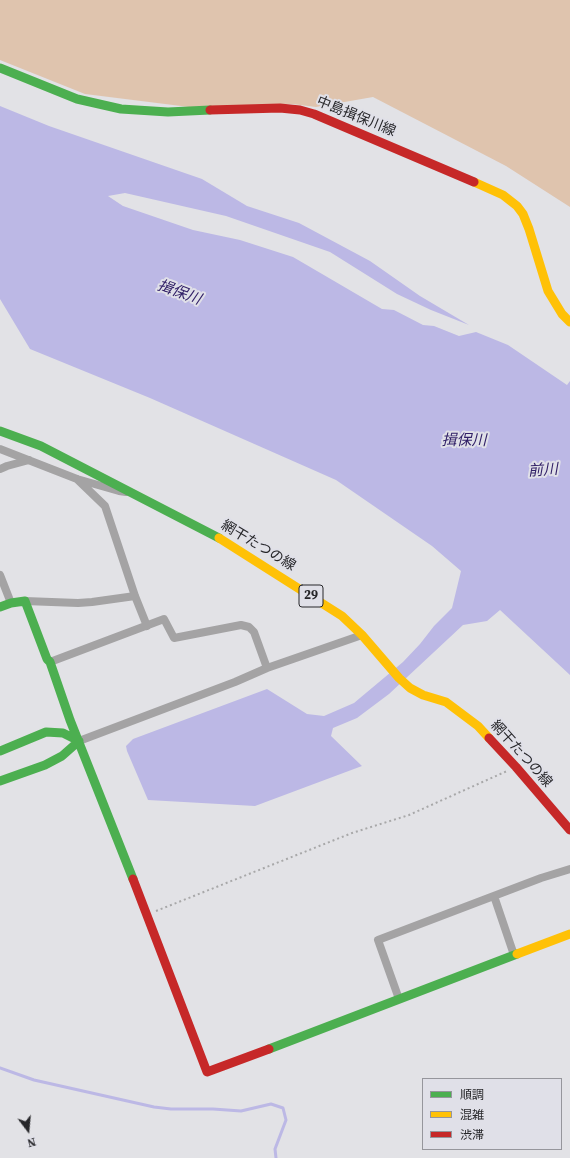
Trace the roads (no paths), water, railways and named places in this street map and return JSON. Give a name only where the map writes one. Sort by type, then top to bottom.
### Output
[{"type":"main road","name":"中島揖保川線","points":[[0,68],[77,99],[121,109],[168,112],[280,108],[300,110],[314,114],[503,195],[517,206],[523,214],[548,291],[562,314],[570,322]]},
{"type":"main road","name":"網干たつの線","points":[[0,431],[41,446],[218,537],[342,616],[362,635],[399,678],[410,688],[423,695],[446,702],[478,726],[516,767],[570,830]]},
{"type":"main road","points":[[0,607],[11,603],[25,601],[47,659],[50,662],[70,720],[148,914],[207,1072],[570,934]]},
{"type":"main road","points":[[0,751],[46,732],[63,733],[79,741]]},
{"type":"main road","points":[[0,781],[44,765],[62,756],[79,741]]},
{"type":"street","points":[[0,449],[77,479],[119,491],[132,492]]},
{"type":"street","points":[[0,469],[29,460]]},
{"type":"street","points":[[77,479],[105,506],[135,596],[147,626]]},
{"type":"street","points":[[0,575],[11,603]]},
{"type":"street","points":[[25,601],[78,603],[135,596]]},
{"type":"street","points":[[50,662],[164,619],[174,638],[241,625],[249,626],[254,632],[267,668]]},
{"type":"street","points":[[79,741],[235,682],[267,668],[362,635]]},
{"type":"street","points":[[399,999],[378,940],[541,878],[570,869]]},
{"type":"street","points":[[494,896],[514,955]]},
{"type":"water","name":"揖保川","points":[[0,106],[49,126],[202,179],[247,206],[299,223],[370,261],[420,296],[469,325],[431,310],[397,294],[330,252],[226,216],[125,193],[108,196],[123,206],[193,230],[240,240],[293,257],[382,309],[394,310],[423,325],[434,326],[459,336],[476,332],[508,345],[567,385],[570,381],[570,675],[500,610],[487,621],[463,625],[389,694],[357,718],[333,728],[331,736],[362,766],[255,806],[148,800],[127,751],[126,746],[133,739],[267,689],[307,714],[324,716],[354,703],[403,662],[434,626],[452,608],[461,571],[432,546],[336,480],[150,398],[30,349],[0,299]]},
{"type":"waterway","points":[[0,1068],[34,1080],[154,1107],[171,1109],[241,1111],[271,1104],[283,1108],[286,1120],[275,1149],[276,1158]]},
{"type":"water label","name":"前川","points":[[543,471]]}]
